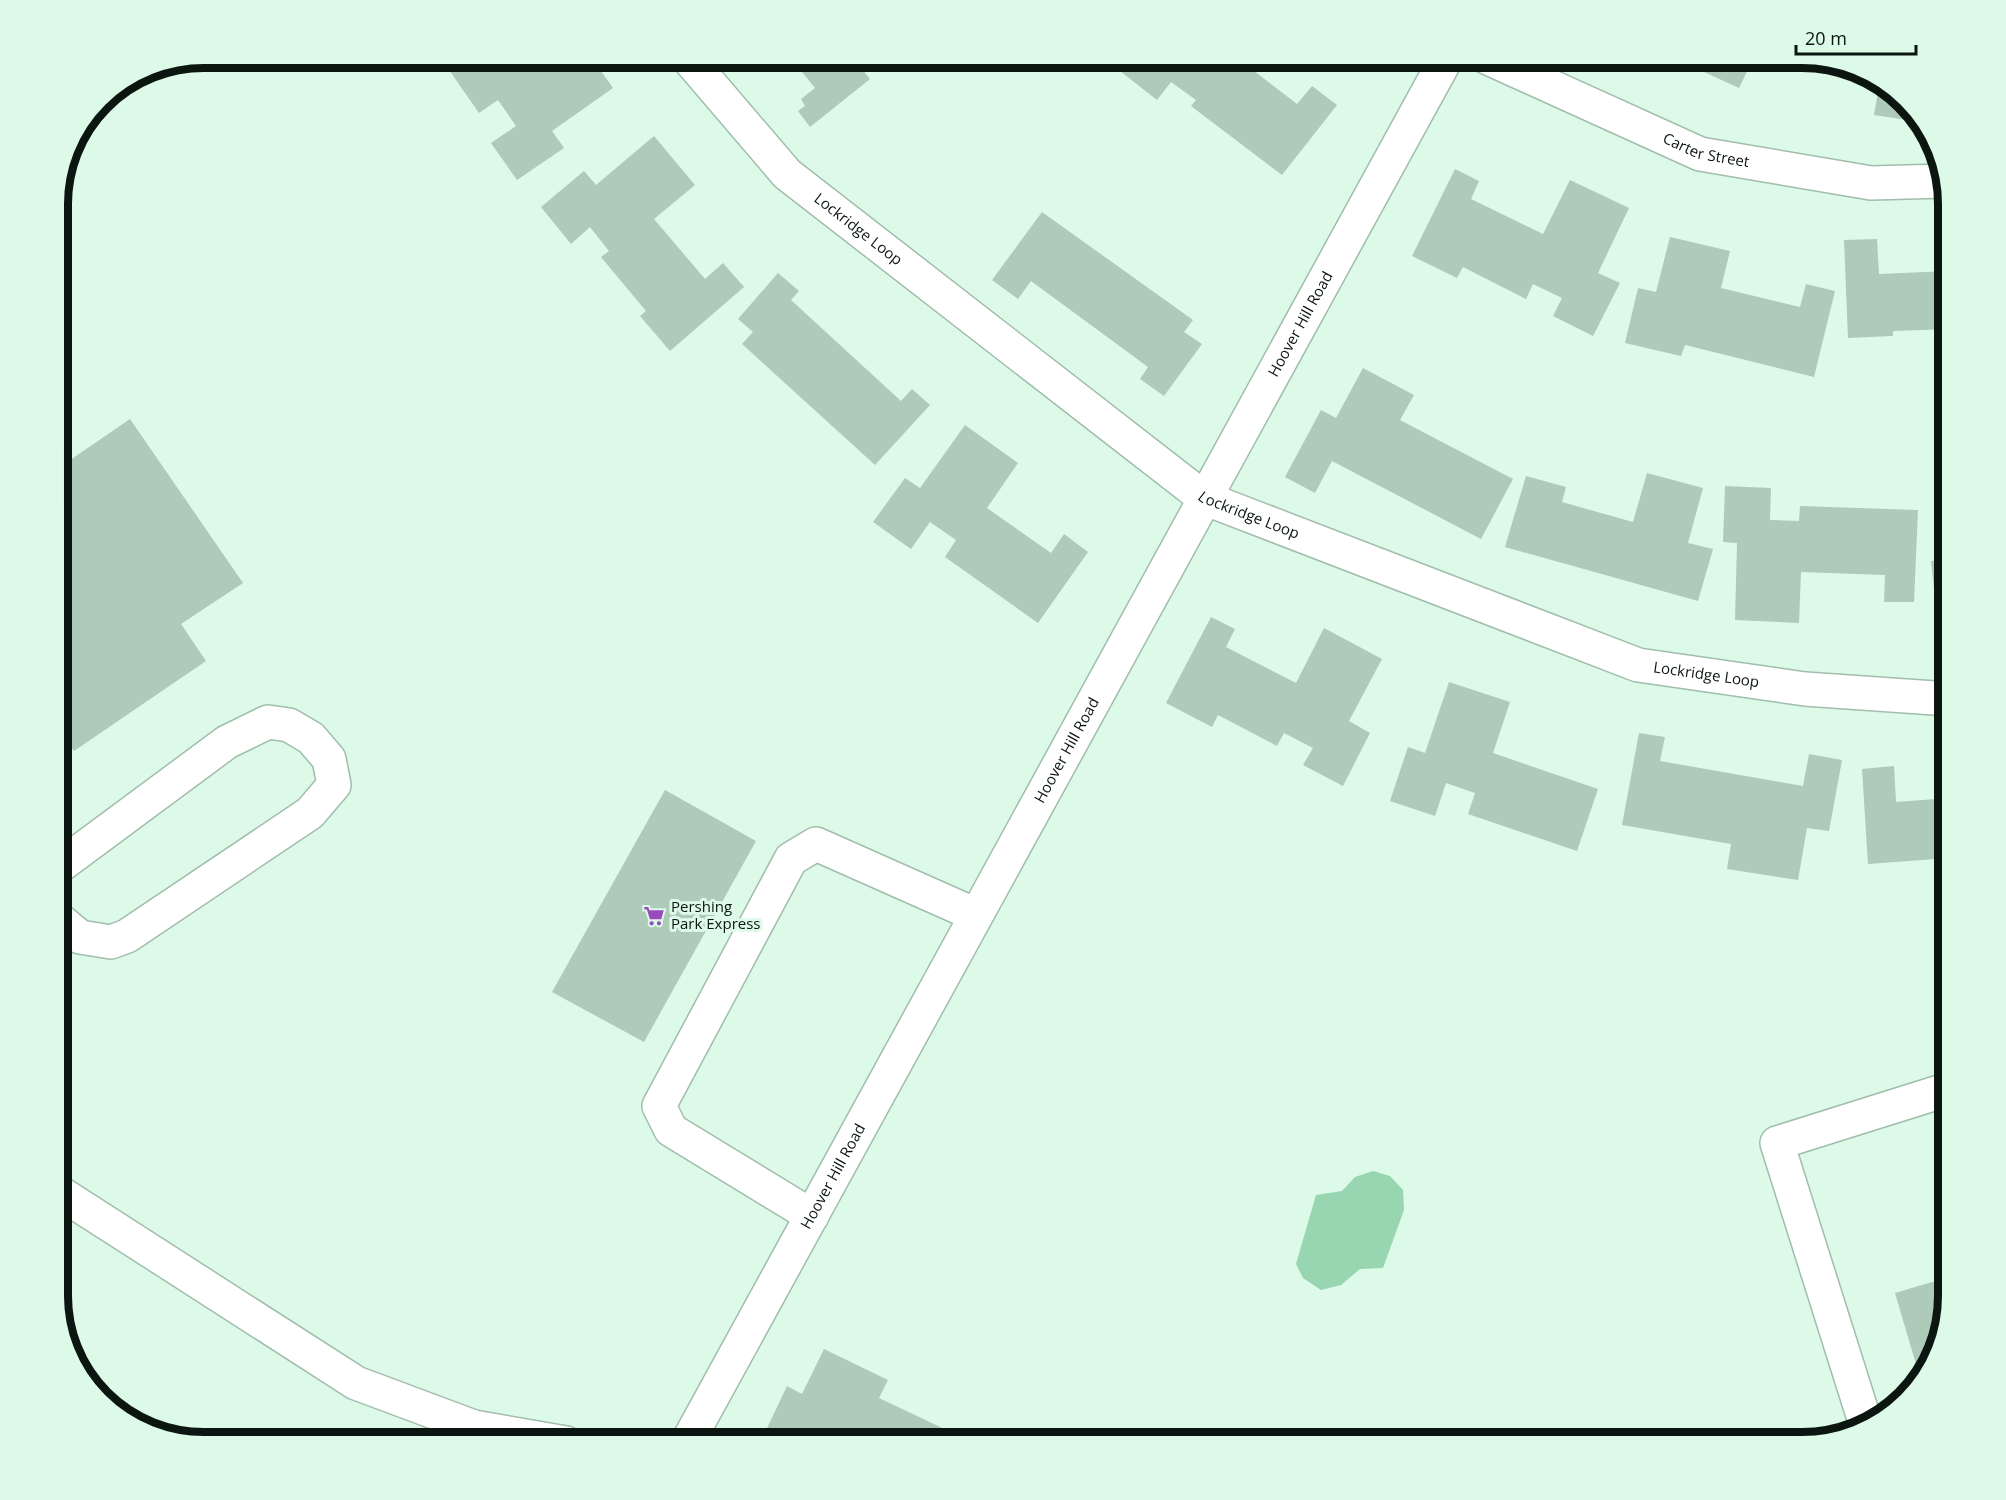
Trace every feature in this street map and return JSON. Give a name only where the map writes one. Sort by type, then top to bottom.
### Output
[{"type":"street","name":"Lockridge Loop","points":[[696,68],[787,174],[1204,498],[1638,665],[1805,689],[1938,698]]},
{"type":"street","name":"Hoover Hill Road","points":[[693,1432],[1441,68]]},
{"type":"street","name":"Carter Street","points":[[1510,68],[1700,154],[1871,183],[1936,181]]},
{"type":"street","points":[[68,860],[227,742],[268,722],[289,725],[311,738],[329,759],[334,785],[310,813],[127,936],[111,942],[80,937],[68,927]]},
{"type":"street","points":[[812,1216],[671,1130],[659,1106],[791,859],[816,844],[976,915]]},
{"type":"street","points":[[1864,1417],[1777,1143],[1938,1092]]},
{"type":"street","points":[[68,1198],[356,1383],[474,1427],[503,1432]]},
{"type":"green space","points":[[1373,1171],[1390,1176],[1403,1190],[1404,1210],[1383,1268],[1360,1269],[1341,1285],[1321,1290],[1303,1278],[1296,1264],[1316,1195],[1342,1191],[1355,1177]]},
{"type":"building","points":[[448,68],[599,68],[613,88],[552,131],[564,148],[517,180],[491,143],[516,126],[498,100],[479,113]]},
{"type":"building","points":[[799,68],[861,68],[870,79],[810,127],[798,111],[805,106],[801,99],[815,88]]},
{"type":"building","points":[[1122,68],[1250,68],[1297,104],[1312,86],[1337,105],[1282,175],[1191,106],[1196,100],[1171,82],[1157,100],[1120,71]]},
{"type":"building","points":[[1695,68],[1749,68],[1739,88]]},
{"type":"building","points":[[1878,91],[1899,107],[1910,120],[1874,115]]},
{"type":"building","points":[[654,136],[695,185],[654,219],[705,279],[723,263],[744,287],[670,351],[640,316],[646,311],[601,257],[609,251],[590,227],[571,244],[541,207],[584,171],[596,185]]},
{"type":"building","points":[[1455,169],[1479,181],[1471,199],[1543,234],[1570,180],[1629,208],[1598,273],[1620,283],[1593,336],[1553,316],[1562,298],[1533,284],[1526,299],[1463,267],[1457,278],[1412,256]]},
{"type":"building","points":[[1042,212],[1193,320],[1184,332],[1202,344],[1164,396],[1140,379],[1148,367],[1031,281],[1018,299],[992,280]]},
{"type":"building","points":[[1670,237],[1730,251],[1721,288],[1800,307],[1806,284],[1835,291],[1814,377],[1685,345],[1681,356],[1625,343],[1638,288],[1656,292]]},
{"type":"building","points":[[1877,239],[1879,274],[1938,271],[1938,329],[1893,331],[1893,336],[1848,338],[1844,240]]},
{"type":"building","points":[[778,273],[799,291],[791,300],[901,401],[912,389],[930,405],[875,465],[742,344],[753,332],[738,319]]},
{"type":"building","points":[[1363,368],[1414,395],[1400,420],[1513,479],[1481,539],[1332,461],[1315,493],[1285,477],[1321,410],[1336,418]]},
{"type":"building","points":[[130,419],[243,583],[181,624],[206,661],[74,751],[68,743],[68,461]]},
{"type":"building","points":[[965,425],[1018,463],[987,508],[1051,553],[1064,534],[1088,552],[1038,623],[945,557],[956,540],[930,522],[911,549],[873,522],[905,478],[920,488]]},
{"type":"building","points":[[1647,473],[1703,488],[1688,543],[1713,549],[1698,601],[1505,547],[1526,476],[1566,487],[1562,502],[1633,522]]},
{"type":"building","points":[[1725,486],[1771,488],[1770,520],[1799,521],[1800,506],[1918,510],[1914,602],[1884,602],[1885,575],[1801,572],[1799,623],[1735,620],[1737,543],[1723,542]]},
{"type":"building","points":[[1938,560],[1938,627],[1931,561]]},
{"type":"building","points":[[1211,617],[1235,629],[1226,647],[1296,683],[1324,628],[1382,659],[1349,721],[1370,733],[1343,786],[1303,765],[1313,748],[1284,733],[1277,746],[1218,715],[1212,727],[1166,703]]},
{"type":"building","points":[[1449,682],[1510,702],[1493,753],[1598,789],[1577,851],[1468,814],[1475,793],[1446,783],[1435,816],[1390,801],[1408,747],[1425,753]]},
{"type":"building","points":[[1639,733],[1665,737],[1660,761],[1803,786],[1809,754],[1842,760],[1829,831],[1807,828],[1798,880],[1727,869],[1731,844],[1622,825]]},
{"type":"building","points":[[1894,766],[1896,802],[1938,799],[1938,859],[1868,864],[1862,769]]},
{"type":"building","name":"Pershing Park Express","points":[[665,790],[756,841],[644,1042],[552,992]]},
{"type":"building","points":[[1938,1280],[1936,1323],[1931,1340],[1917,1368],[1895,1293]]},
{"type":"building","points":[[824,1349],[888,1380],[879,1398],[951,1432],[765,1432],[787,1386],[802,1394]]},
{"type":"building","points":[[1100,1429],[1120,1432],[1100,1432]]},
{"type":"place","name":"Pershing Park Express","points":[[654,916]]}]
